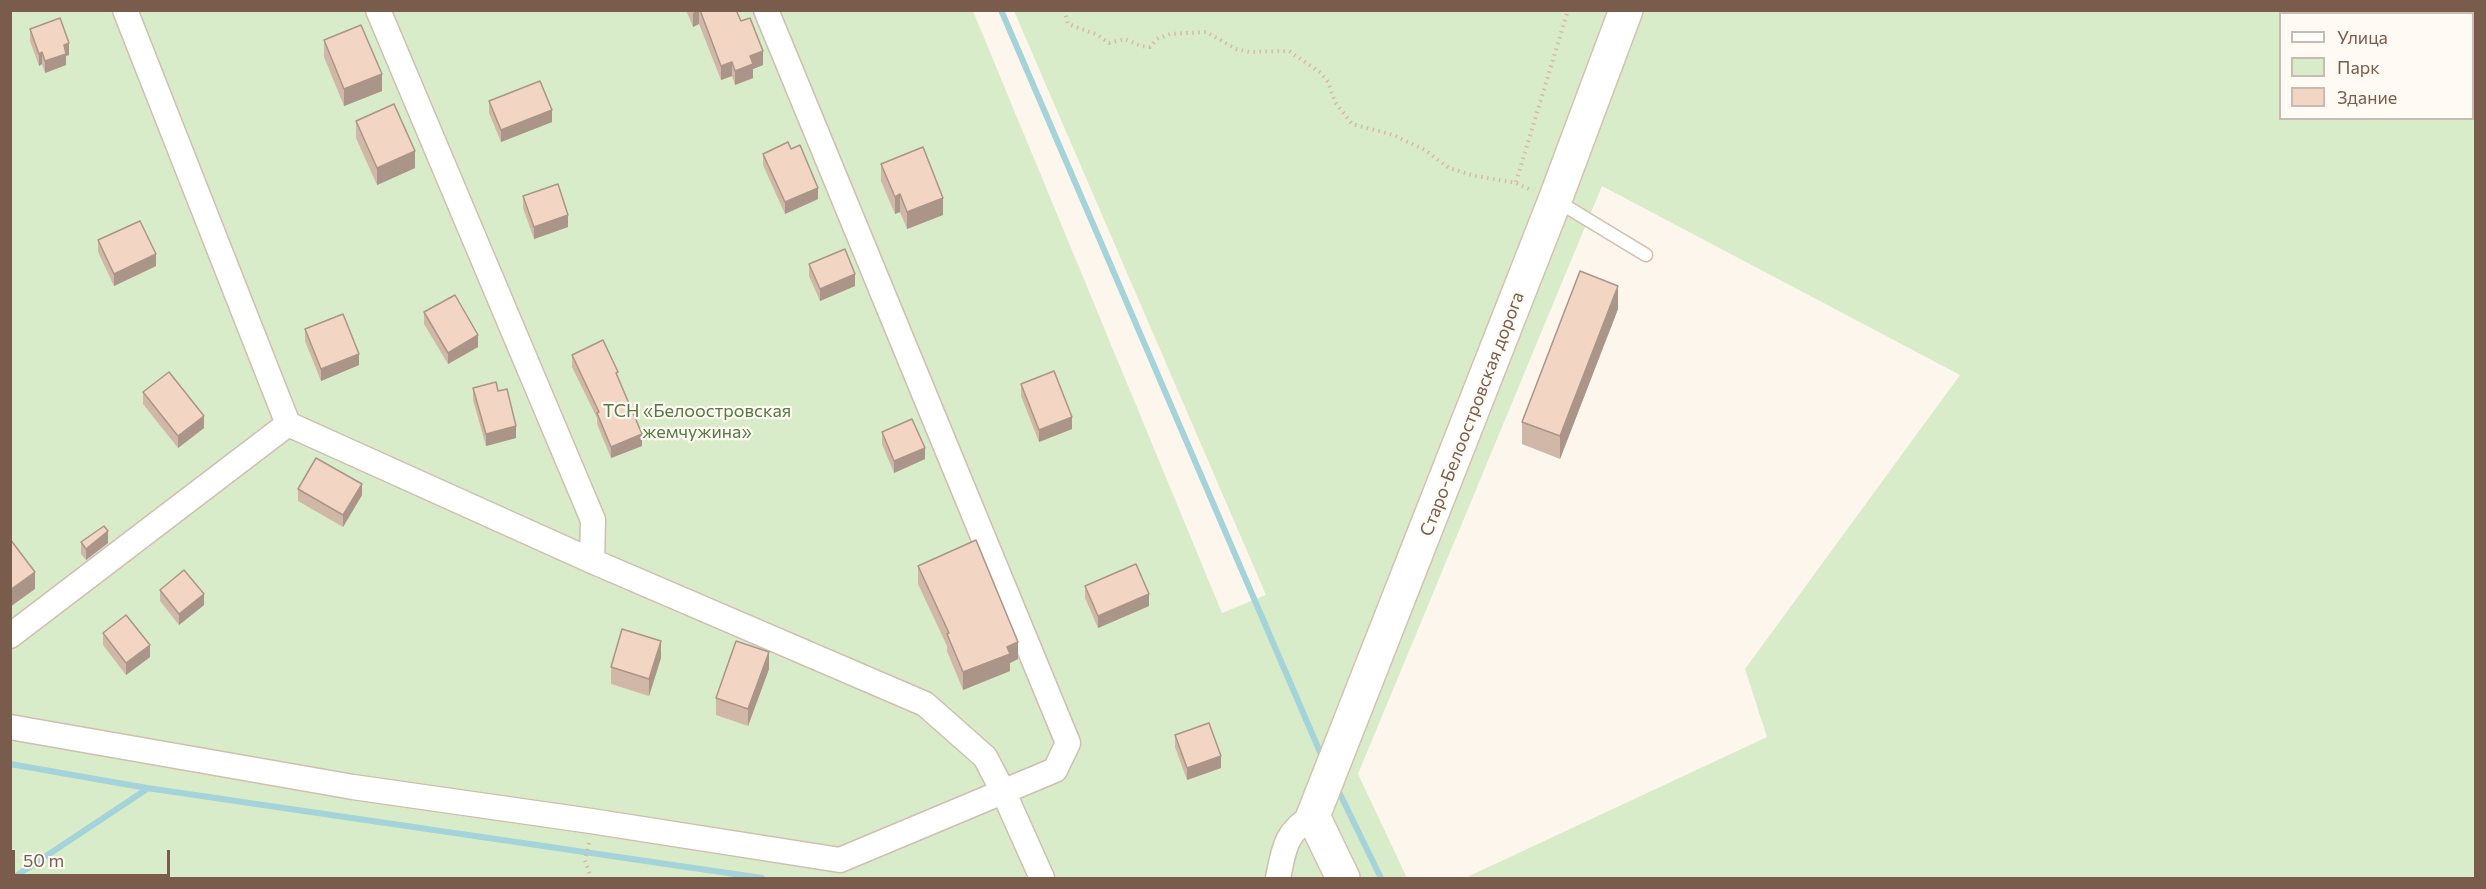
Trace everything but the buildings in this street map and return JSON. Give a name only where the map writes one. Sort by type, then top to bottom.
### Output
[{"type":"street","points":[[125,10],[288,424],[592,561],[925,704],[985,757],[1004,793],[1042,879]]},
{"type":"street","points":[[378,10],[593,520],[592,561]]},
{"type":"street","points":[[10,727],[363,789],[591,821],[840,860],[1055,770],[1068,743],[766,10]]},
{"type":"street","name":"Старо-Белоостровская дорога","points":[[1313,816],[1556,200],[1626,10]]},
{"type":"street","points":[[10,636],[288,424]]},
{"type":"street","points":[[1278,879],[1288,837],[1297,825],[1313,816],[1343,879]]},
{"type":"lane","points":[[1556,200],[1646,255]]},
{"type":"path","points":[[1064,10],[1068,24],[1098,35],[1109,43],[1125,39],[1150,47],[1157,39],[1170,34],[1206,32],[1236,49],[1249,52],[1288,51],[1321,73],[1328,82],[1335,102],[1352,124],[1393,135],[1425,150],[1449,168],[1475,176],[1516,183],[1556,200]]},
{"type":"path","points":[[1516,183],[1568,10]]},
{"type":"path","points":[[588,846],[585,860],[591,879]]},
{"type":"green space","name":"ТСН «Белоостровская жемчужина»","points":[[10,11],[973,11],[1222,613],[1266,595],[1014,11],[2475,11],[2475,878],[1465,878],[1767,737],[1745,669],[1960,375],[1602,186],[1358,774],[1407,878],[11,878]]},
{"type":"waterway","points":[[1001,10],[1323,759]]},
{"type":"waterway","points":[[10,764],[147,788],[762,878]]},
{"type":"waterway","points":[[13,878],[147,789]]},
{"type":"waterway","points":[[1339,792],[1381,878]]}]
